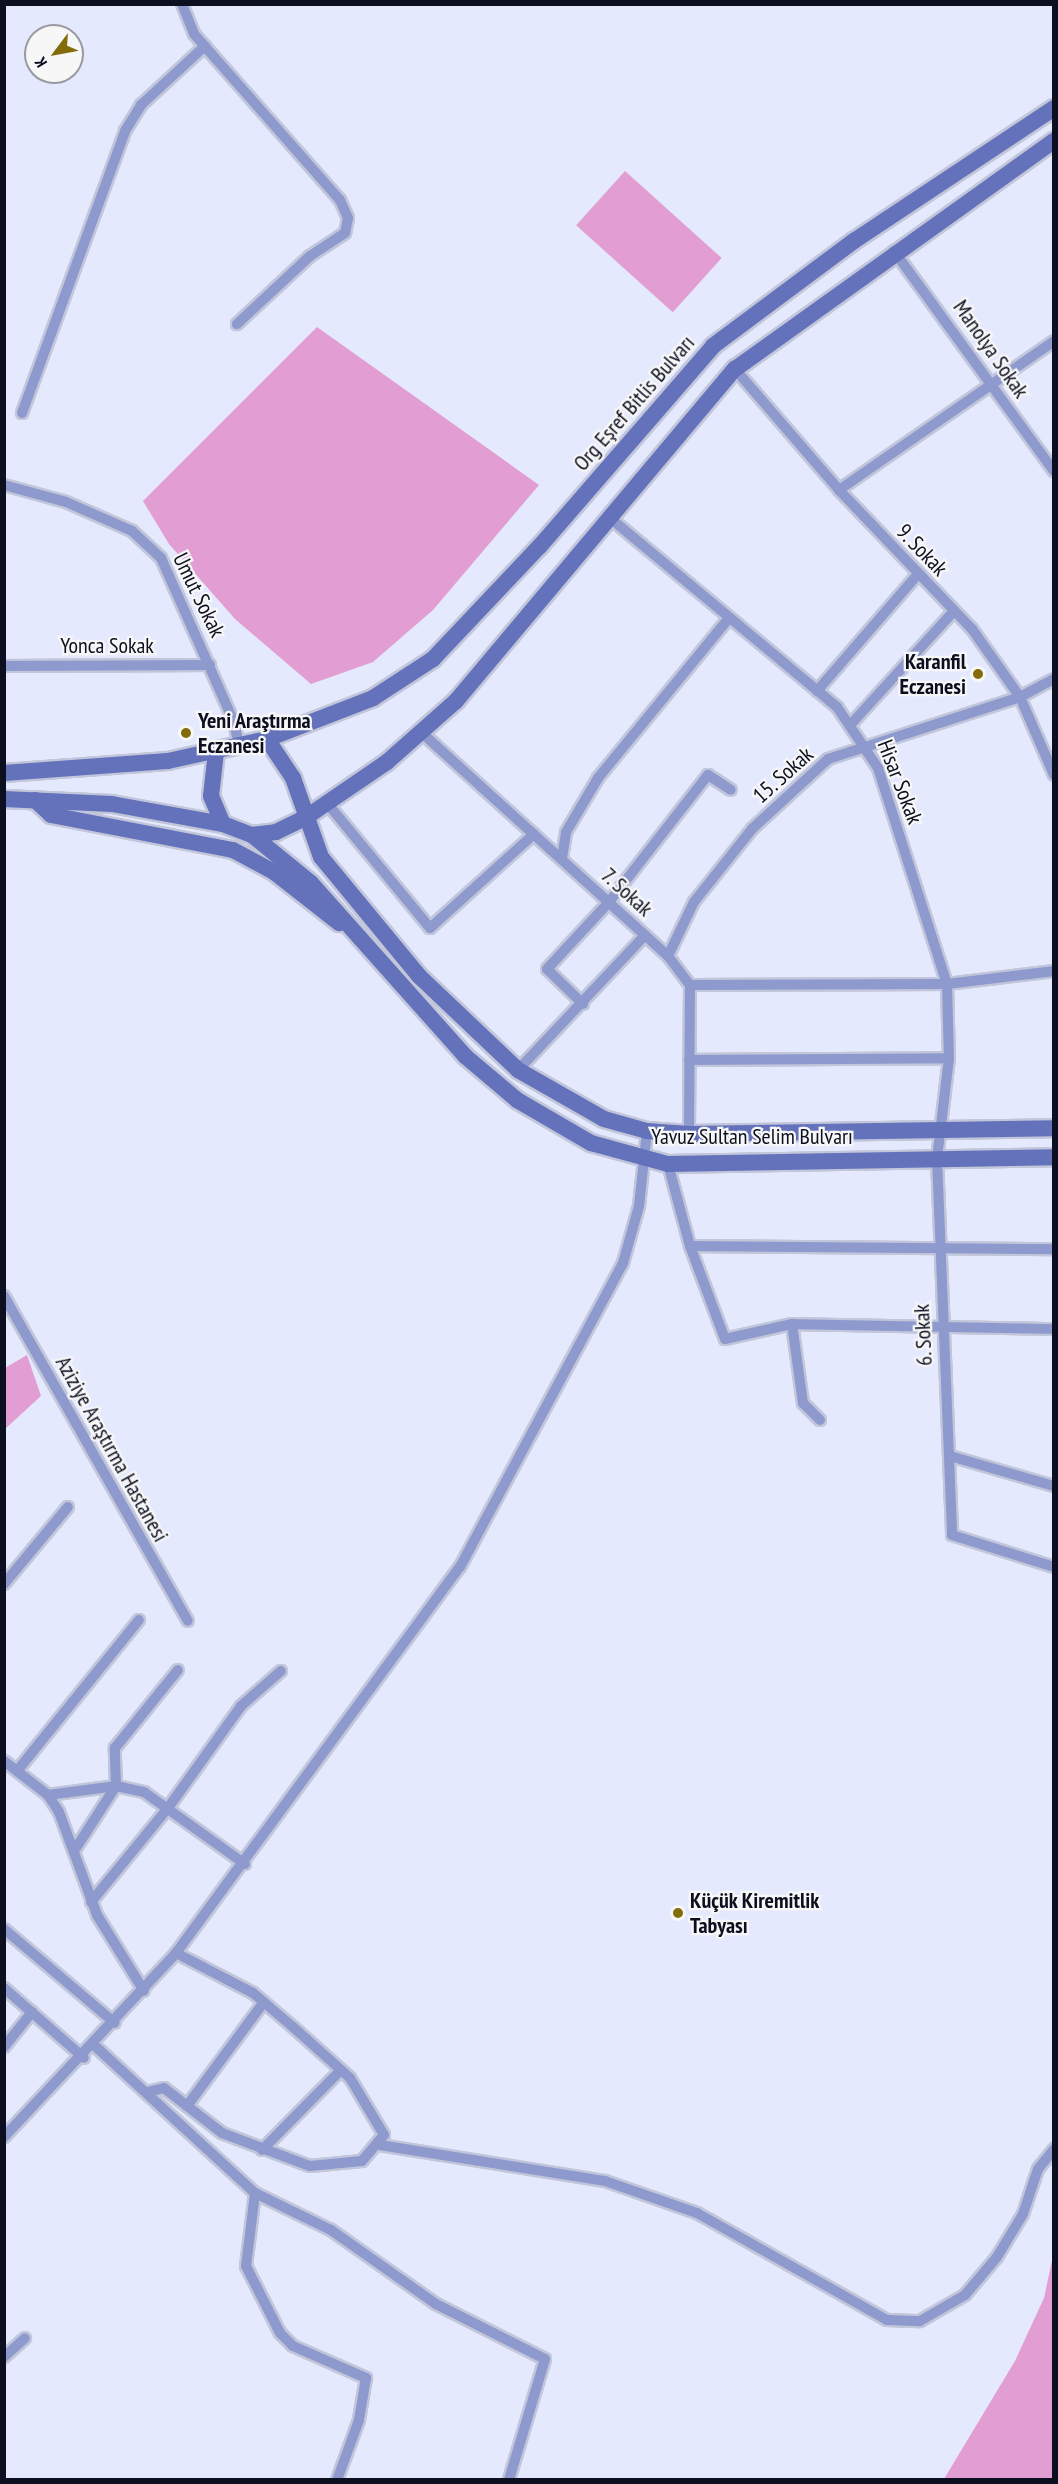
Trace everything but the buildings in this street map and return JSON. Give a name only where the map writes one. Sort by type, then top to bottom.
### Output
[{"type":"main road","name":"Org Eşref Bitlis Bulvarı","points":[[267,739],[372,698],[433,659],[540,546],[713,346],[854,241],[1053,108]]},
{"type":"main road","points":[[4,799],[112,804],[223,824],[252,835],[276,832],[305,818],[422,733],[482,672],[609,517],[735,369],[894,251],[1053,141]]},
{"type":"main road","points":[[4,774],[135,765],[216,752],[267,739],[293,778],[305,818]]},
{"type":"main road","points":[[216,752],[211,796],[223,824]]},
{"type":"main road","points":[[35,800],[51,815],[233,850],[274,872],[329,919],[348,927]]},
{"type":"main road","name":"Yavuz Sultan Selim Bulvarı","points":[[305,818],[321,857],[444,1004],[518,1070],[577,1107],[647,1131],[689,1134],[941,1134],[1053,1128]]},
{"type":"main road","name":"Yavuz Sultan Selim Bulvarı","points":[[252,835],[285,858],[433,1025],[517,1100],[591,1143],[645,1161],[668,1164],[1053,1157]]},
{"type":"street","points":[[182,4],[204,46],[340,200],[348,218],[345,232],[237,324]]},
{"type":"street","points":[[22,413],[124,131],[141,105],[204,46]]},
{"type":"street","name":"Manolya Sokak","points":[[894,251],[1053,471]]},
{"type":"street","points":[[839,490],[1053,341]]},
{"type":"street","name":"9. Sokak","points":[[735,369],[839,490],[954,611],[1020,697],[1053,775]]},
{"type":"street","name":"Umut Sokak","points":[[4,485],[66,502],[146,542],[173,575],[210,665],[239,745]]},
{"type":"street","name":"Hisar Sokak","points":[[609,517],[728,619],[817,691],[852,723],[868,747],[947,984],[949,1058],[941,1134]]},
{"type":"street","points":[[817,691],[918,574]]},
{"type":"street","points":[[852,723],[954,611]]},
{"type":"street","points":[[562,858],[566,832],[598,778],[728,619]]},
{"type":"street","name":"Yonca Sokak","points":[[4,666],[210,665]]},
{"type":"street","name":"15. Sokak","points":[[668,956],[694,902],[752,829],[828,759],[1020,697],[1053,679]]},
{"type":"street","name":"7. Sokak","points":[[422,733],[668,956],[690,984]]},
{"type":"street","points":[[584,1004],[546,969],[609,902],[708,775],[731,790]]},
{"type":"street","points":[[327,804],[430,928],[534,834]]},
{"type":"street","points":[[518,1070],[584,1004],[645,935]]},
{"type":"street","points":[[689,1134],[690,984],[947,984],[1053,971]]},
{"type":"street","points":[[689,1060],[949,1058]]},
{"type":"street","points":[[4,2137],[84,2058],[177,1953],[460,1567],[623,1263],[645,1161],[647,1131]]},
{"type":"street","name":"6. Sokak","points":[[941,1134],[937,1158],[941,1329],[950,1456],[952,1535],[1053,1567]]},
{"type":"street","points":[[668,1164],[690,1246],[726,1339],[792,1324],[941,1329],[1053,1329]]},
{"type":"street","points":[[690,1246],[1053,1249]]},
{"type":"street","name":"Aziziye Araştırma Hastanesi","points":[[4,1296],[188,1621]]},
{"type":"street","points":[[792,1324],[803,1403],[820,1420]]},
{"type":"street","points":[[950,1456],[1053,1486]]},
{"type":"street","points":[[4,1584],[68,1507]]},
{"type":"street","points":[[17,1771],[139,1620]]},
{"type":"street","points":[[76,1848],[116,1786],[115,1748],[178,1670]]},
{"type":"street","points":[[91,1902],[168,1808],[241,1706],[281,1671]]},
{"type":"street","points":[[4,1761],[48,1795],[76,1848],[91,1902],[144,1991]]},
{"type":"street","points":[[48,1795],[116,1786],[144,1792],[244,1864]]},
{"type":"street","points":[[4,1929],[115,2023]]},
{"type":"street","points":[[147,2092],[164,2088],[222,2133],[262,2150],[310,2166],[333,2167],[362,2161],[380,2145],[381,2123],[341,2070],[264,2002],[177,1953]]},
{"type":"street","points":[[4,1988],[84,2058]]},
{"type":"street","points":[[187,2106],[264,2002]]},
{"type":"street","points":[[4,2047],[32,2012]]},
{"type":"street","points":[[95,2046],[255,2193],[331,2230],[436,2304],[544,2359],[509,2480]]},
{"type":"street","points":[[262,2150],[341,2070]]},
{"type":"street","points":[[380,2145],[605,2181],[697,2213],[887,2320],[920,2321],[965,2295],[996,2257],[1023,2214],[1038,2169],[1053,2148]]},
{"type":"street","points":[[255,2193],[246,2266],[280,2333],[293,2346],[366,2378],[358,2420],[337,2480]]},
{"type":"street","points":[[4,2357],[25,2338]]},
{"type":"shaded area","points":[[625,171],[722,258],[673,312],[576,225]]},
{"type":"shaded area","points":[[317,327],[539,485],[433,610],[373,662],[311,684],[235,619],[169,544],[143,501]]},
{"type":"shaded area","points":[[27,1355],[41,1396],[5,1429],[5,1368]]},
{"type":"shaded area","points":[[1053,2256],[1053,2479],[944,2479],[1015,2361],[1044,2298]]},
{"type":"place","name":"Karanfil Eczanesi","points":[[978,674]]},
{"type":"place","name":"Yeni Araştırma Eczanesi","points":[[186,733]]},
{"type":"place","name":"Küçük Kiremitlik Tabyası","points":[[678,1913]]}]
